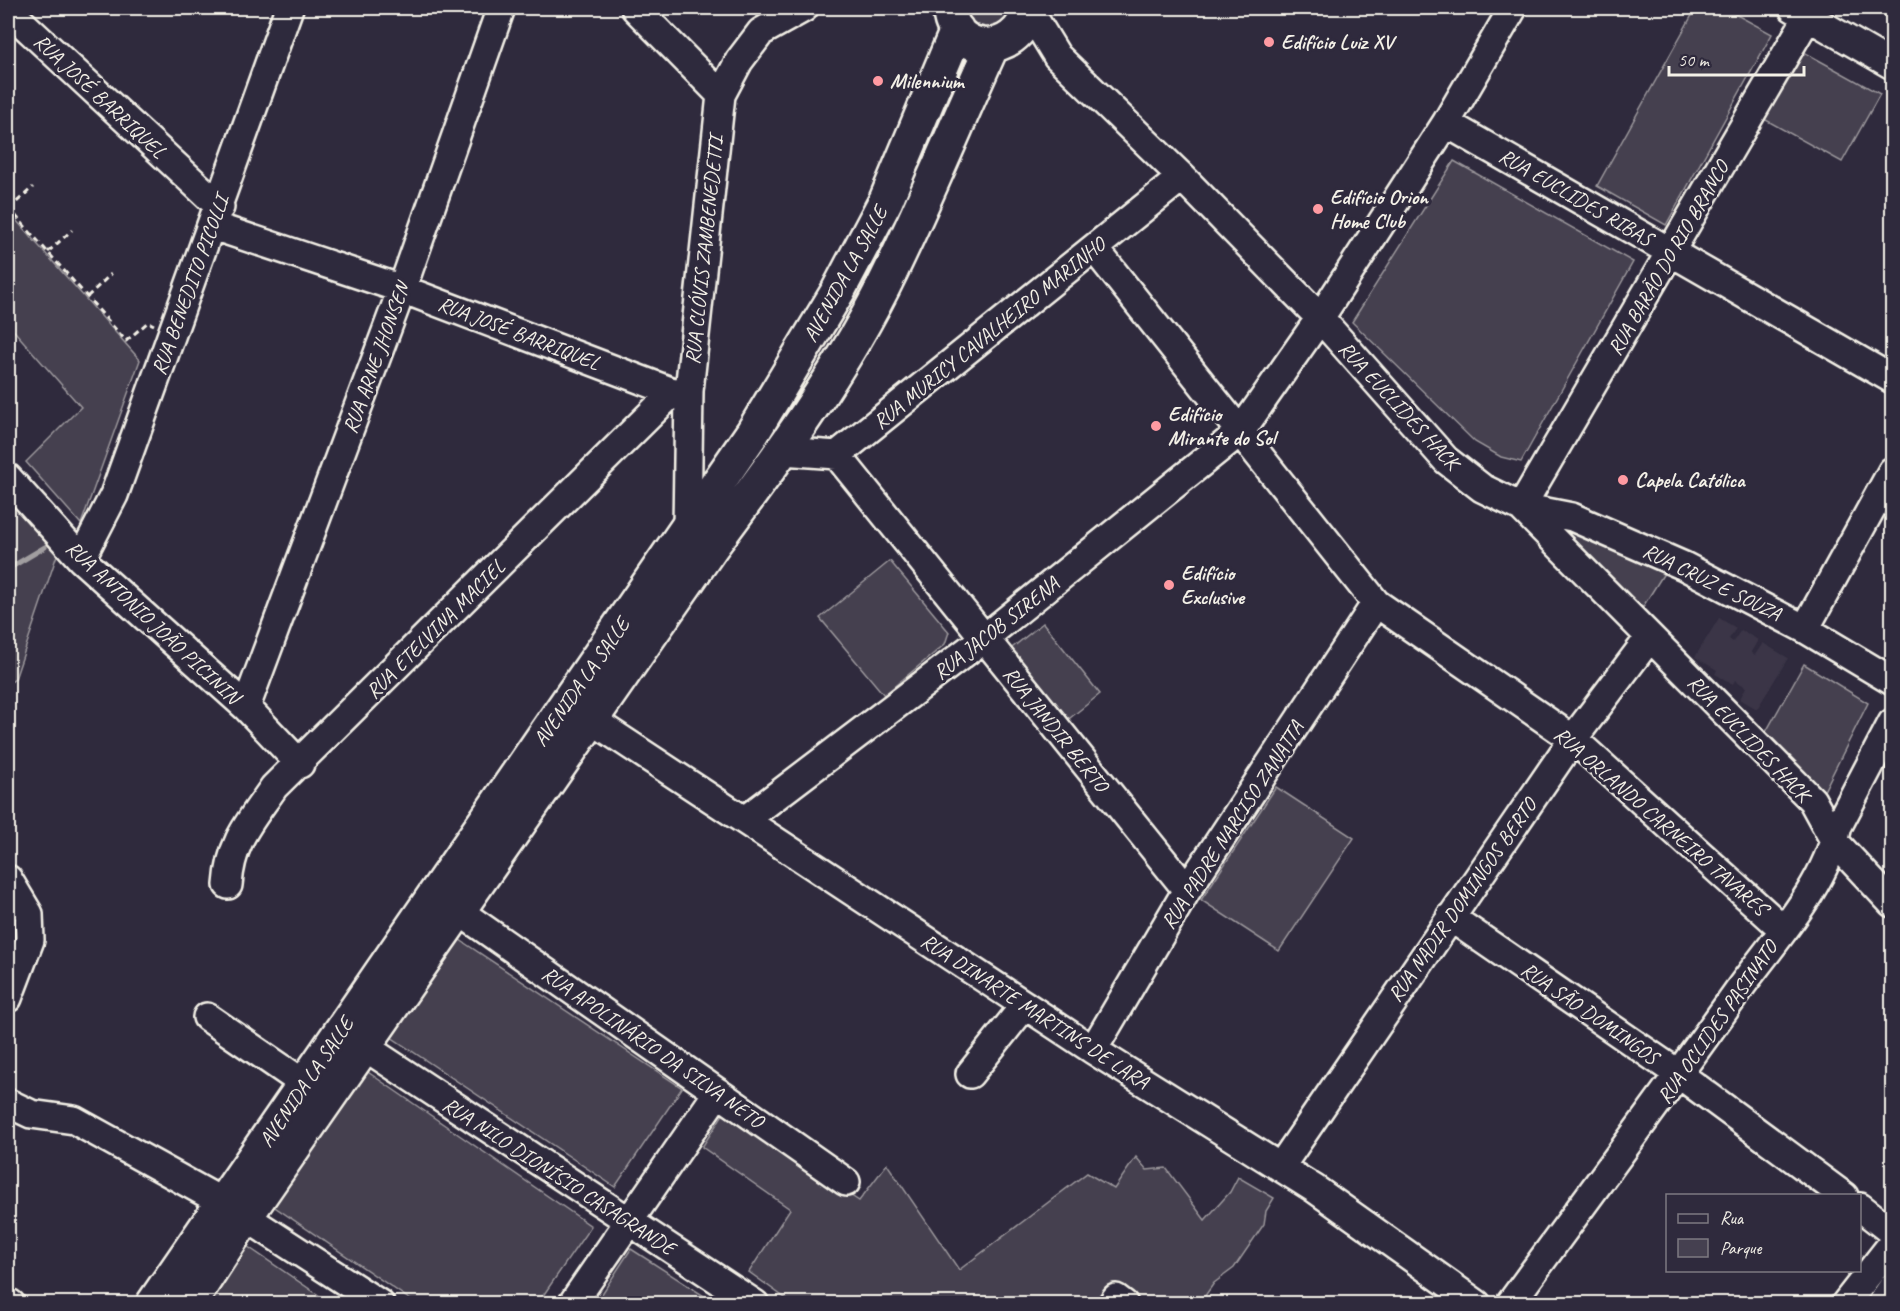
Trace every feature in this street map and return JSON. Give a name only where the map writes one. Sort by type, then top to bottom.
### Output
[{"type":"main road","name":"AVENIDA LA SALLE","points":[[153,1304],[235,1209],[700,538],[783,451],[859,331],[891,272],[916,213],[1001,43],[1024,25],[1030,9]]},
{"type":"main road","name":"AVENIDA LA SALLE","points":[[317,1091],[365,1047],[404,965],[460,912],[592,720],[700,538],[753,432],[838,291],[886,200],[954,19]]},
{"type":"main road","points":[[954,19],[972,43],[1001,43]]},
{"type":"main road","points":[[886,200],[916,213]]},
{"type":"main road","name":"AVENIDA LA SALLE","points":[[189,1304],[235,1209]]},
{"type":"street","name":"RUA BENEDITO PICOLLI","points":[[81,559],[114,495],[289,8]]},
{"type":"street","name":"RUA ARNE JHONSEN","points":[[246,707],[402,289],[501,8]]},
{"type":"street","points":[[635,8],[721,95]]},
{"type":"street","name":"RUA CLÓVIS ZAMBENEDETTI","points":[[700,538],[681,392],[721,95],[739,61],[761,32],[804,8]]},
{"type":"street","name":"RUA JACOB SIRENA","points":[[746,819],[983,639],[1241,431],[1320,318],[1446,123],[1513,8]]},
{"type":"street","name":"RUA EUCLIDES HACK","points":[[1030,9],[1057,56],[1182,177],[1320,318],[1446,460],[1482,488],[1521,507],[1812,800],[1835,842],[1893,903]]},
{"type":"street","name":"RUA JOSÉ BARRIQUEL","points":[[8,10],[216,216],[402,289],[681,392]]},
{"type":"street","points":[[1805,10],[1893,65]]},
{"type":"street","name":"RUA BARÃO DO RIO BRANCO","points":[[1521,507],[1673,252],[1805,10]]},
{"type":"street","name":"RUA EUCLIDES HACK","points":[[1001,43],[1024,42],[1057,56]]},
{"type":"street","name":"RUA EUCLIDES RIBAS","points":[[1446,123],[1893,379]]},
{"type":"street","name":"RUA MURICY CAVALHEIRO MARINHO","points":[[837,455],[1182,177]]},
{"type":"street","name":"RUA ORLANDO CARNEIRO TAVARES","points":[[1095,249],[1376,603],[1573,739],[1783,929]]},
{"type":"street","name":"RUA ETELVINA MACIEL","points":[[228,885],[230,860],[241,835],[274,787],[681,392]]},
{"type":"street","points":[[783,451],[837,455]]},
{"type":"street","name":"RUA JANDIR BERTO","points":[[837,455],[1187,890]]},
{"type":"street","points":[[1805,629],[1893,471]]},
{"type":"street","name":"RUA ANTONIO JOÃO PICININ","points":[[8,478],[81,559],[246,707],[300,764]]},
{"type":"street","name":"RUA CRUZ E SOUZA","points":[[1521,507],[1572,517],[1684,566],[1805,629],[1893,681]]},
{"type":"street","name":"RUA PADRE NARCISO ZANATTA","points":[[1093,1050],[1187,890],[1376,603]]},
{"type":"street","name":"RUA NADIR DOMINGOS BERTO","points":[[1281,1166],[1573,739],[1650,637]]},
{"type":"street","name":"RUA DINARTE MARTINS DE LARA","points":[[592,720],[746,819],[838,883],[1093,1050],[1281,1166],[1477,1304]]},
{"type":"street","name":"RUA OCLIDES PASINATO","points":[[1510,1304],[1817,885],[1835,842],[1838,826],[1893,723]]},
{"type":"street","points":[[8,879],[28,914],[30,940],[8,998]]},
{"type":"street","name":"RUA APOLINÁRIO DA SILVA NETO","points":[[460,912],[846,1182]]},
{"type":"street","name":"RUA SÃO DOMINGOS","points":[[1450,917],[1680,1075],[1841,1194]]},
{"type":"street","points":[[970,1074],[1025,1005]]},
{"type":"street","points":[[207,1017],[317,1091]]},
{"type":"street","name":"RUA NILO DIONÍSIO CASAGRANDE","points":[[365,1047],[755,1304]]},
{"type":"street","points":[[572,1304],[718,1092]]},
{"type":"street","points":[[8,1103],[31,1113],[74,1120],[235,1209],[380,1304]]},
{"type":"street","points":[[1861,1208],[1893,1232]]},
{"type":"street","points":[[1845,1304],[1893,1244]]},
{"type":"street","points":[[1881,1304],[1893,1288]]},
{"type":"path","points":[[33,187],[8,208],[126,341],[148,322],[172,334]]},
{"type":"path","points":[[48,252],[72,230]]},
{"type":"path","points":[[87,297],[111,274]]},
{"type":"shaded area","points":[[1719,618],[1736,628],[1729,639],[1733,642],[1741,630],[1758,640],[1751,652],[1755,655],[1763,643],[1788,658],[1757,709],[1740,699],[1746,687],[1735,680],[1733,684],[1715,674],[1717,670],[1695,657]]},
{"type":"green space","points":[[967,8],[1010,8],[1006,22],[991,31],[971,21]]},
{"type":"green space","points":[[1696,8],[1724,8],[1772,34],[1666,225],[1597,186]]},
{"type":"green space","points":[[1802,51],[1880,94],[1842,162],[1764,119]]},
{"type":"green space","points":[[1454,161],[1633,262],[1521,462],[1501,457],[1475,442],[1352,322]]},
{"type":"green space","points":[[8,211],[140,360],[81,524],[26,462],[81,407],[8,324]]},
{"type":"green space","points":[[8,494],[58,552],[15,679],[8,684]]},
{"type":"green space","points":[[1531,510],[1666,570],[1639,613]]},
{"type":"green space","points":[[890,561],[949,632],[945,644],[884,695],[820,618]]},
{"type":"green space","points":[[1043,623],[1100,694],[1065,722],[1008,651]]},
{"type":"green space","points":[[1804,664],[1868,703],[1824,791],[1766,732]]},
{"type":"green space","points":[[1276,787],[1354,838],[1279,951],[1201,900]]},
{"type":"green space","points":[[454,936],[682,1088],[615,1187],[388,1035]]},
{"type":"green space","points":[[362,1068],[591,1226],[538,1303],[415,1303],[269,1203]]},
{"type":"green space","points":[[725,1111],[859,1201],[887,1164],[959,1270],[1087,1173],[1114,1189],[1136,1157],[1147,1170],[1166,1168],[1205,1220],[1230,1192],[1238,1177],[1274,1198],[1266,1211],[1264,1224],[1234,1268],[1214,1283],[1200,1303],[1144,1303],[1119,1288],[1107,1304],[792,1303],[749,1272],[790,1209],[702,1147]]},
{"type":"green space","points":[[241,1242],[330,1303],[199,1304]]},
{"type":"green space","points":[[631,1249],[715,1303],[596,1303]]},
{"type":"waterway","points":[[8,569],[45,547]]},
{"type":"place","name":"Edifício Luiz XV","points":[[1269,42]]},
{"type":"place","name":"Milennium","points":[[878,81]]},
{"type":"place","name":"Edifício Orion Home Club","points":[[1318,209]]},
{"type":"place","name":"Edifício Mirante do Sol","points":[[1156,426]]},
{"type":"place","name":"Capela Católica","points":[[1623,480]]},
{"type":"place","name":"Edifício Exclusive","points":[[1169,585]]}]
